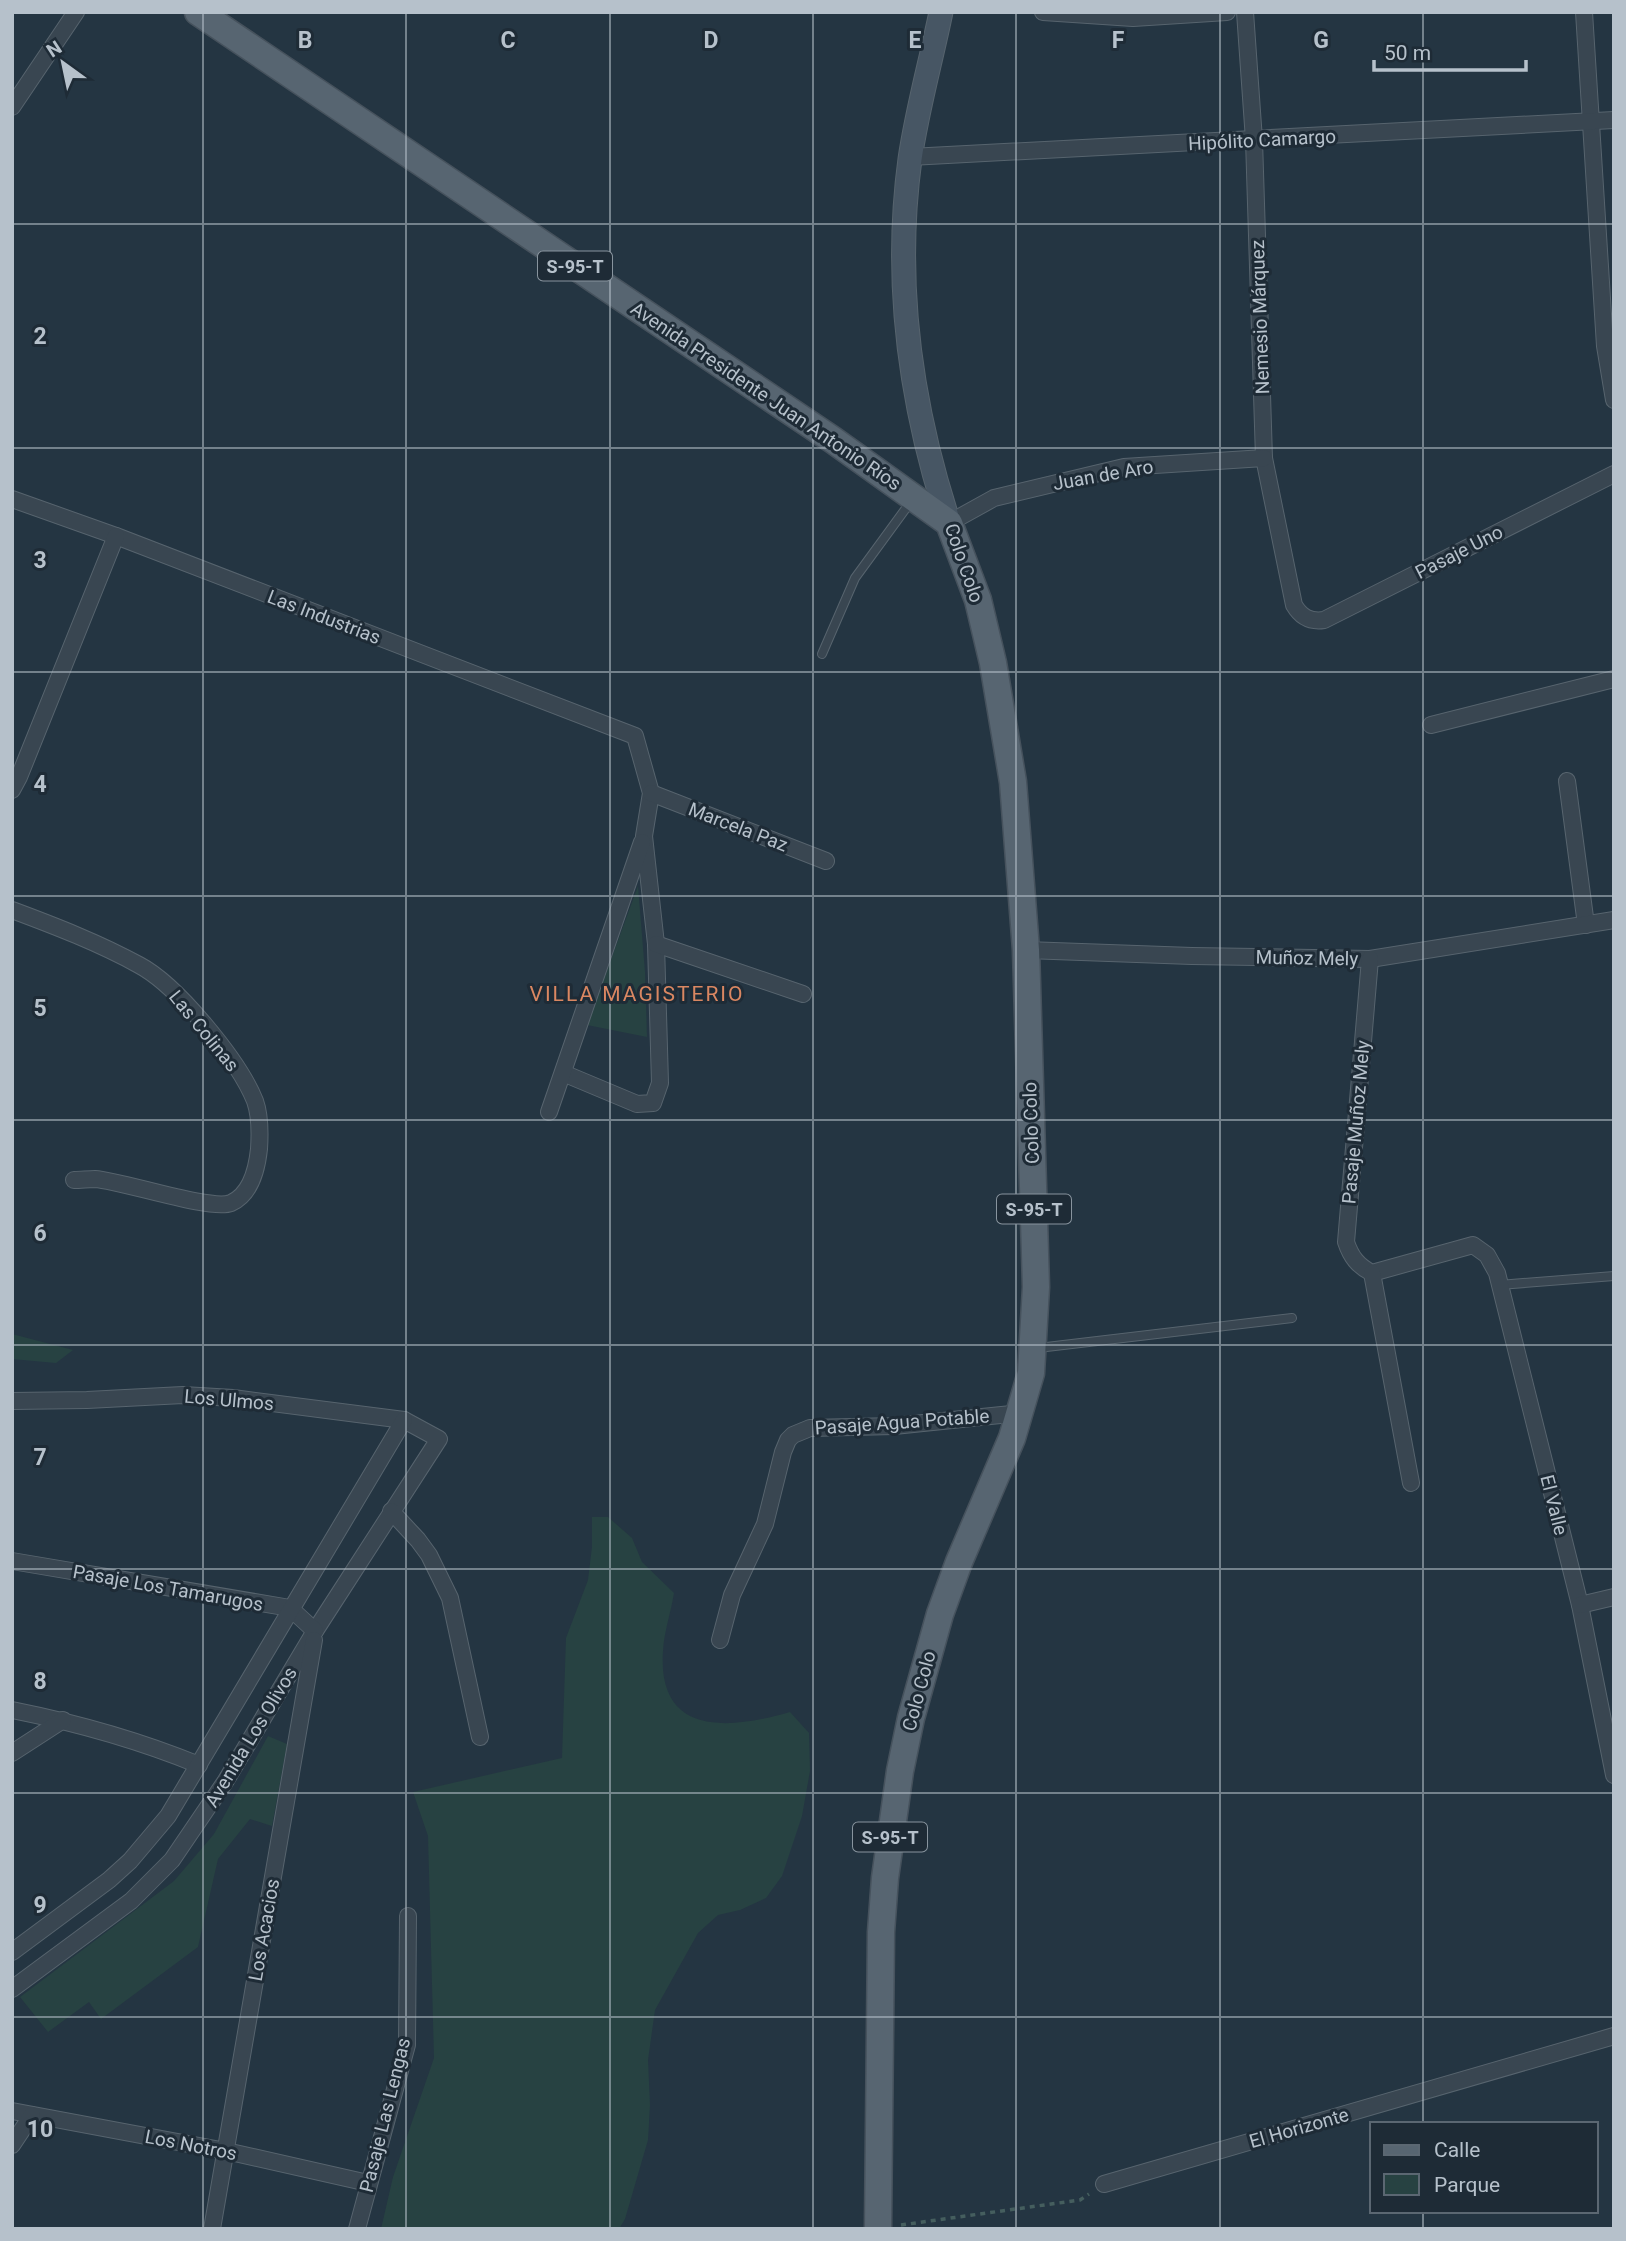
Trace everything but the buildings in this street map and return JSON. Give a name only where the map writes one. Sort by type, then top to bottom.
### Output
[{"type":"main road","name":"Avenida Presidente Juan Antonio Ríos","points":[[198,12],[833,440],[949,523]]},
{"type":"main road","name":"Colo Colo","points":[[878,2228],[881,1932],[885,1878],[900,1771],[914,1705],[940,1614],[958,1562],[1021,1413],[1031,1373],[1036,1287],[1026,950],[1013,782],[993,663],[978,600],[949,523],[922,431],[907,337],[904,247],[910,157],[941,12]]},
{"type":"street","points":[[12,107],[76,12]]},
{"type":"street","points":[[1043,12],[1170,17],[1227,12]]},
{"type":"street","name":"Nemesio Márquez","points":[[1245,12],[1254,140],[1264,458],[1294,605],[1303,616]]},
{"type":"street","points":[[1584,12],[1605,346],[1614,400]]},
{"type":"street","name":"Hipólito Camargo","points":[[910,157],[1614,120]]},
{"type":"street","name":"Juan de Aro","points":[[949,523],[993,498],[1124,467],[1264,458]]},
{"type":"street","name":"Pasaje Uno","points":[[1303,616],[1310,620],[1324,620],[1614,474]]},
{"type":"street","name":"Las Industrias","points":[[12,499],[116,536],[635,736],[651,793]]},
{"type":"street","points":[[12,790],[116,536]]},
{"type":"street","points":[[1431,725],[1614,680]]},
{"type":"street","points":[[1567,781],[1586,925]]},
{"type":"street","points":[[548,1112],[644,836],[651,793]]},
{"type":"street","name":"Marcela Paz","points":[[651,793],[826,861]]},
{"type":"street","points":[[563,1073],[637,1104],[653,1103],[660,1083],[656,944],[644,836]]},
{"type":"street","name":"Las Colinas","points":[[12,910],[141,965],[161,980],[222,1048],[256,1104],[260,1135],[253,1179],[243,1193],[230,1203],[209,1204],[96,1179],[74,1180]]},
{"type":"street","name":"Muñoz Mely","points":[[1026,950],[1370,959],[1614,920]]},
{"type":"street","points":[[656,944],[803,994]]},
{"type":"street","name":"Pasaje Muñoz Mely","points":[[1370,959],[1346,1242],[1354,1260],[1373,1273]]},
{"type":"street","name":"El Valle","points":[[1373,1273],[1473,1245],[1492,1262],[1580,1605],[1609,1731],[1614,1775]]},
{"type":"street","points":[[1373,1273],[1411,1483]]},
{"type":"street","name":"Los Ulmos","points":[[12,1401],[183,1395],[233,1398],[404,1420],[439,1439]]},
{"type":"street","name":"Pasaje Agua Potable","points":[[720,1640],[732,1595],[765,1524],[783,1452],[793,1435],[810,1428],[894,1426],[1021,1413]]},
{"type":"street","name":"Avenida Los Olivos","points":[[12,1952],[87,1898],[130,1861],[167,1816],[404,1420]]},
{"type":"street","name":"Avenida Los Olivos","points":[[12,1989],[131,1901],[172,1860],[225,1783],[315,1631],[439,1439]]},
{"type":"street","points":[[391,1511],[418,1539],[429,1555],[450,1598],[480,1737]]},
{"type":"street","name":"Pasaje Los Tamarugos","points":[[12,1561],[290,1608],[315,1631]]},
{"type":"street","points":[[1580,1605],[1614,1597]]},
{"type":"street","name":"Los Acacios","points":[[212,2229],[315,1631]]},
{"type":"street","points":[[12,1710],[63,1720],[127,1738],[199,1765]]},
{"type":"street","points":[[12,1753],[63,1720]]},
{"type":"street","name":"Pasaje Las Lengas","points":[[357,2229],[407,2045],[408,1916]]},
{"type":"street","name":"El Horizonte","points":[[1104,2185],[1614,2036]]},
{"type":"street","name":"Los Notros","points":[[12,2111],[226,2151],[368,2183]]},
{"type":"street","points":[[12,2145],[32,2115]]},
{"type":"lane","points":[[822,654],[835,619],[855,579],[913,498]]},
{"type":"lane","points":[[1499,1285],[1614,1276]]},
{"type":"lane","points":[[1032,1349],[1292,1318]]},
{"type":"path","points":[[878,2228],[1080,2200],[1104,2185]]},
{"type":"green space","points":[[638,886],[645,972],[647,1037],[587,1025]]},
{"type":"green space","points":[[12,1334],[73,1350],[56,1363],[12,1359]]},
{"type":"green space","points":[[592,1517],[608,1517],[632,1538],[642,1562],[674,1593],[663,1651],[664,1679],[672,1700],[685,1713],[702,1721],[722,1723],[744,1722],[790,1712],[809,1733],[810,1771],[802,1816],[782,1876],[766,1898],[740,1910],[718,1915],[698,1933],[655,2010],[648,2060],[648,2140],[625,2219],[619,2229],[381,2229],[393,2177],[434,2058],[428,1836],[413,1792],[562,1758],[566,1638],[588,1580]]},
{"type":"green space","points":[[268,1736],[287,1744],[272,1826],[250,1819],[218,1859],[198,1947],[101,2019],[89,2002],[48,2032],[20,1997],[174,1881],[214,1834]]},
{"type":"district","name":"VILLA MAGISTERIO","points":[[637,994]]}]
